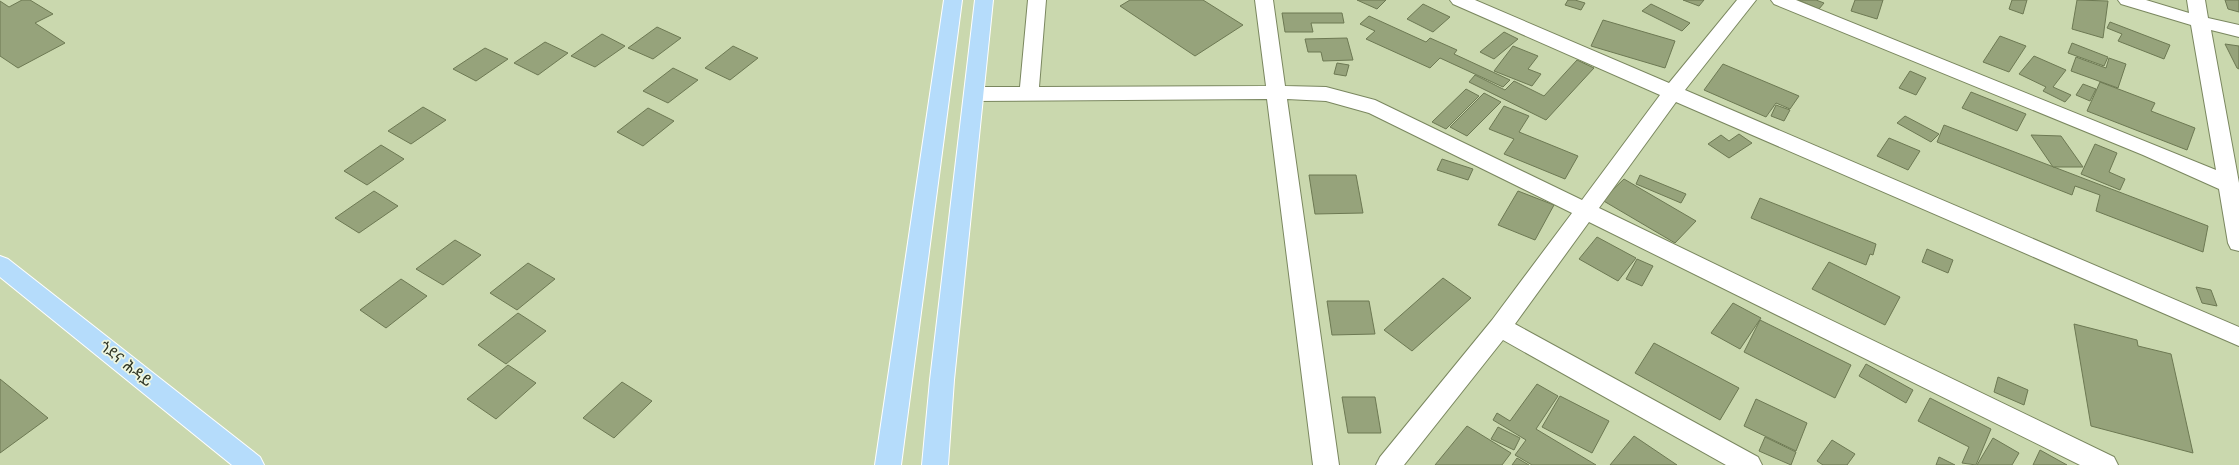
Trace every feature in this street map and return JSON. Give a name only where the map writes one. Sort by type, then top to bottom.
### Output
[{"type":"main road","points":[[888,465],[953,0]]},
{"type":"main road","points":[[935,465],[943,373],[984,0]]},
{"type":"main road","name":"ጎደና ሕዳይ","points":[[0,265],[251,465]]},
{"type":"street","points":[[1029,92],[1037,0]]},
{"type":"street","points":[[1264,0],[1275,92],[1326,465]]},
{"type":"street","points":[[1459,0],[2239,337]]},
{"type":"street","points":[[1388,465],[1500,327],[1673,92],[1747,0]]},
{"type":"street","points":[[1780,0],[1956,73],[2150,150],[2228,184]]},
{"type":"street","points":[[2128,0],[2201,22],[2239,31]]},
{"type":"street","points":[[2196,0],[2239,243]]},
{"type":"street","points":[[974,94],[1029,92],[1275,92],[1333,94],[1376,108],[2105,465]]},
{"type":"street","points":[[1500,327],[1750,465]]},
{"type":"building","points":[[22,0],[30,0],[53,14],[35,23],[65,43],[18,68],[0,56],[0,1],[9,7]]},
{"type":"building","points":[[1130,0],[1203,0],[1243,25],[1195,56],[1120,6]]},
{"type":"building","points":[[1357,0],[1386,0],[1377,9]]},
{"type":"building","points":[[1568,0],[1575,0],[1585,3],[1581,10],[1565,5]]},
{"type":"building","points":[[1683,0],[1704,0],[1699,6]]},
{"type":"building","points":[[1798,0],[1816,0],[1824,3],[1819,9]]},
{"type":"building","points":[[1855,0],[1883,0],[1877,19],[1851,11]]},
{"type":"building","points":[[2012,0],[2027,0],[2023,14],[2009,9]]},
{"type":"building","points":[[2077,0],[2108,1],[2103,38],[2072,29]]},
{"type":"building","points":[[2225,0],[2239,0],[2239,12],[2228,9]]},
{"type":"building","points":[[1423,4],[1450,17],[1433,32],[1407,19]]},
{"type":"building","points":[[1651,4],[1690,23],[1682,31],[1642,11]]},
{"type":"building","points":[[1282,13],[1342,13],[1344,23],[1311,23],[1313,32],[1285,32]]},
{"type":"building","points":[[1369,16],[1426,42],[1430,38],[1457,50],[1454,54],[1510,80],[1503,87],[1440,58],[1430,68],[1366,39],[1375,31],[1360,24]]},
{"type":"building","points":[[1603,20],[1675,41],[1665,68],[1591,46]]},
{"type":"building","points":[[2110,22],[2170,45],[2164,59],[2118,41],[2122,34],[2107,28]]},
{"type":"building","points":[[657,27],[681,38],[653,59],[628,48]]},
{"type":"building","points":[[1504,32],[1518,39],[1494,59],[1480,52]]},
{"type":"building","points":[[602,34],[625,46],[595,67],[571,56]]},
{"type":"building","points":[[2000,36],[2026,46],[2009,72],[1983,62]]},
{"type":"building","points":[[1347,38],[1353,60],[1323,61],[1321,52],[1308,52],[1305,39]]},
{"type":"building","points":[[545,42],[568,53],[538,75],[514,63]]},
{"type":"building","points":[[2072,43],[2108,57],[2104,66],[2068,53]]},
{"type":"building","points":[[2225,44],[2239,46],[2239,69],[2237,68]]},
{"type":"building","points":[[733,46],[758,58],[730,80],[705,68]]},
{"type":"building","points":[[1513,46],[1538,56],[1528,69],[1541,74],[1532,86],[1494,71]]},
{"type":"building","points":[[485,48],[508,59],[476,81],[453,69]]},
{"type":"building","points":[[2034,56],[2066,70],[2053,87],[2071,95],[2065,102],[2043,91],[2046,87],[2019,74]]},
{"type":"building","points":[[2076,57],[2106,68],[2109,58],[2126,64],[2118,88],[2071,71]]},
{"type":"building","points":[[1577,60],[1594,68],[1546,120],[1469,82],[1475,75],[1505,90],[1514,81],[1544,96]]},
{"type":"building","points":[[1337,63],[1349,65],[1346,76],[1334,74]]},
{"type":"building","points":[[1723,64],[1799,96],[1790,109],[1776,103],[1766,117],[1704,90]]},
{"type":"building","points":[[673,68],[698,80],[668,103],[643,91]]},
{"type":"building","points":[[1910,71],[1926,78],[1916,95],[1899,88]]},
{"type":"building","points":[[2100,82],[2155,103],[2151,111],[2195,128],[2187,150],[2087,111]]},
{"type":"building","points":[[2083,84],[2096,89],[2090,101],[2076,95]]},
{"type":"building","points":[[1466,89],[1479,96],[1446,129],[1432,122]]},
{"type":"building","points":[[1971,92],[2026,114],[2017,131],[1962,108]]},
{"type":"building","points":[[1484,93],[1501,102],[1467,136],[1450,127]]},
{"type":"building","points":[[1776,105],[1790,110],[1784,121],[1771,116]]},
{"type":"building","points":[[1504,106],[1529,116],[1519,132],[1578,156],[1565,179],[1504,154],[1514,139],[1489,129]]},
{"type":"building","points":[[423,107],[446,120],[411,144],[388,131]]},
{"type":"building","points":[[648,108],[674,121],[643,146],[617,132]]},
{"type":"building","points":[[1905,116],[1939,134],[1931,142],[1897,123]]},
{"type":"building","points":[[1944,125],[2208,226],[2203,252],[2096,211],[2100,195],[2075,186],[2072,195],[1937,142]]},
{"type":"building","points":[[1739,134],[1752,143],[1729,158],[1708,144],[1721,135],[1729,141]]},
{"type":"building","points":[[2031,135],[2061,136],[2083,167],[2053,167]]},
{"type":"building","points":[[1889,138],[1920,151],[1908,170],[1877,156]]},
{"type":"building","points":[[2095,144],[2117,153],[2109,172],[2125,179],[2120,190],[2081,174]]},
{"type":"building","points":[[381,145],[404,159],[367,185],[344,171]]},
{"type":"building","points":[[1442,159],[1473,169],[1468,180],[1437,170]]},
{"type":"building","points":[[1309,175],[1356,175],[1363,213],[1315,214]]},
{"type":"building","points":[[1640,175],[1686,194],[1681,203],[1636,184]]},
{"type":"building","points":[[1624,179],[1696,221],[1675,243],[1602,200]]},
{"type":"building","points":[[374,191],[398,206],[359,233],[335,218]]},
{"type":"building","points":[[1518,191],[1554,205],[1535,240],[1498,225]]},
{"type":"building","points":[[1760,198],[1876,244],[1873,255],[1870,254],[1866,265],[1751,218]]},
{"type":"building","points":[[1597,237],[1636,258],[1618,281],[1579,259]]},
{"type":"building","points":[[455,240],[481,255],[443,285],[416,269]]},
{"type":"building","points":[[1927,249],[1953,260],[1948,273],[1922,262]]},
{"type":"building","points":[[1637,259],[1653,266],[1642,286],[1626,279]]},
{"type":"building","points":[[1829,262],[1900,297],[1885,325],[1812,289]]},
{"type":"building","points":[[528,263],[555,279],[517,310],[490,293]]},
{"type":"building","points":[[1443,278],[1471,298],[1412,351],[1384,330]]},
{"type":"building","points":[[401,279],[427,296],[386,328],[360,310]]},
{"type":"building","points":[[2196,287],[2211,290],[2217,306],[2202,303]]},
{"type":"building","points":[[1327,301],[1369,301],[1375,334],[1332,335]]},
{"type":"building","points":[[1733,303],[1761,318],[1740,349],[1711,333]]},
{"type":"building","points":[[518,313],[546,331],[506,364],[478,345]]},
{"type":"building","points":[[1760,320],[1851,365],[1835,398],[1744,352]]},
{"type":"building","points":[[2074,324],[2137,340],[2138,346],[2171,354],[2193,453],[2091,426]]},
{"type":"building","points":[[1654,343],[1739,388],[1720,420],[1635,373]]},
{"type":"building","points":[[1866,364],[1913,390],[1906,403],[1859,376]]},
{"type":"building","points":[[508,365],[536,383],[496,419],[467,399]]},
{"type":"building","points":[[1998,377],[2028,390],[2024,405],[1994,392]]},
{"type":"building","points":[[0,379],[48,418],[0,453]]},
{"type":"building","points":[[622,382],[652,401],[614,438],[583,418]]},
{"type":"building","points":[[1537,384],[1558,396],[1536,429],[1596,465],[1532,465],[1515,455],[1526,440],[1493,420],[1497,413],[1510,421]]},
{"type":"building","points":[[1560,396],[1609,421],[1592,453],[1542,427]]},
{"type":"building","points":[[1342,397],[1375,397],[1381,433],[1348,433]]},
{"type":"building","points":[[1930,398],[1991,429],[1976,465],[1962,463],[1969,447],[1918,421]]},
{"type":"building","points":[[1756,399],[1807,423],[1796,451],[1744,426]]},
{"type":"building","points":[[1467,426],[1511,453],[1502,465],[1435,465]]},
{"type":"building","points":[[1498,427],[1520,438],[1514,450],[1491,439]]},
{"type":"building","points":[[1634,436],[1677,465],[1610,465]]},
{"type":"building","points":[[1765,437],[1796,452],[1791,465],[1759,451]]},
{"type":"building","points":[[1993,438],[2019,453],[2012,465],[1977,465]]},
{"type":"building","points":[[1832,440],[1855,454],[1847,465],[1823,465],[1817,461]]},
{"type":"building","points":[[2040,450],[2067,465],[2033,465]]},
{"type":"building","points":[[1939,457],[1955,465],[1936,465]]},
{"type":"building","points":[[1517,458],[1529,465],[1512,465]]}]
